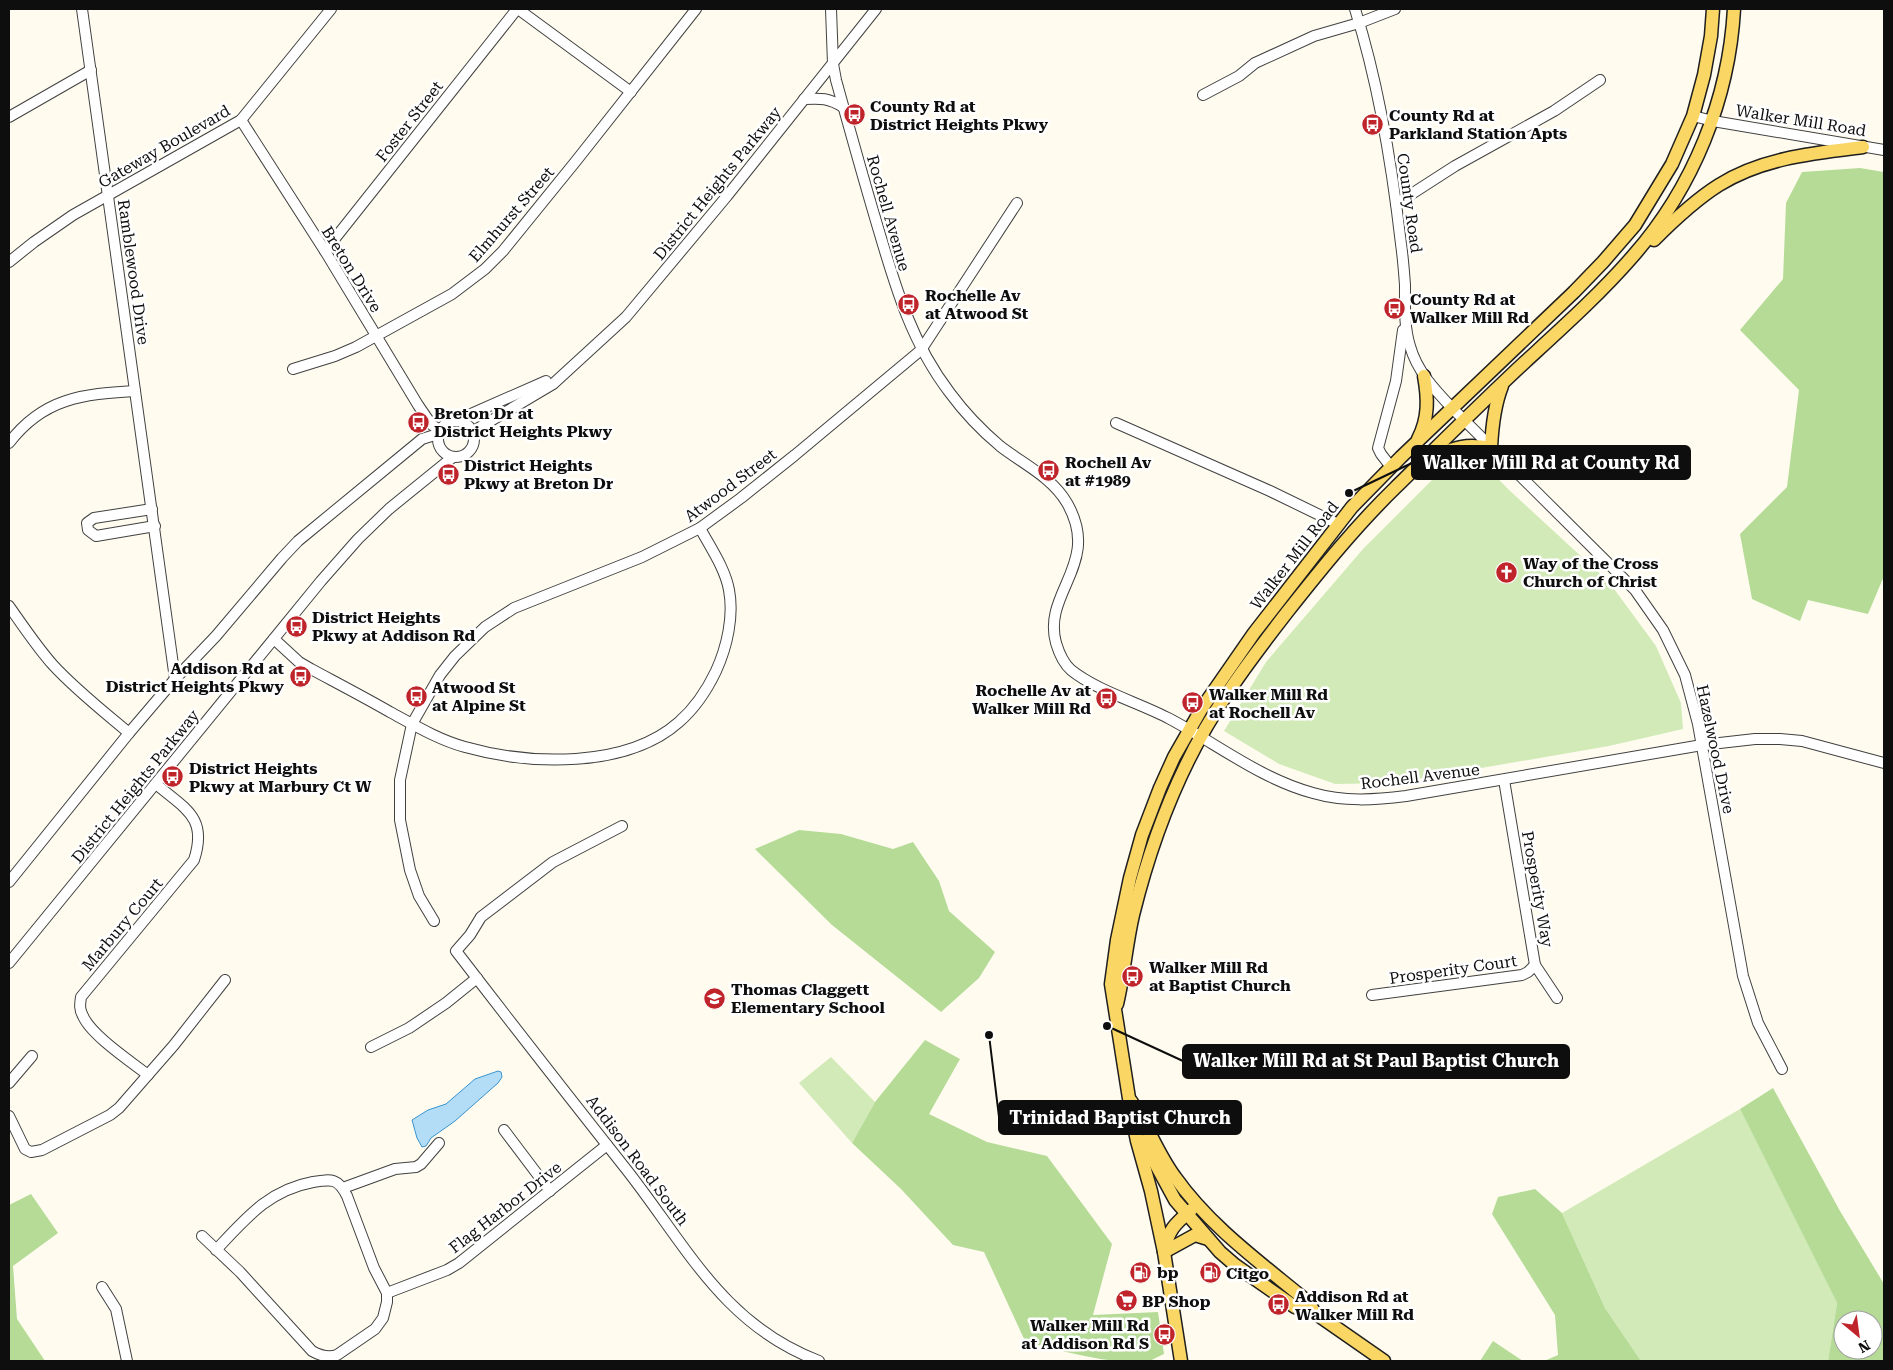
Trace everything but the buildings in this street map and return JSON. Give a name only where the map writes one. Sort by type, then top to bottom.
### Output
[{"type":"main road","points":[[1693,116],[1704,75],[1713,9]]},
{"type":"main road","points":[[1712,122],[1725,74],[1734,9]]},
{"type":"main road","name":"Walker Mill Road","points":[[1181,1361],[1164,1252],[1130,1105],[1112,982],[1117,940],[1130,878],[1142,835],[1160,788],[1202,708],[1254,633],[1338,524],[1391,467],[1574,292],[1618,245],[1635,225],[1658,189],[1672,164],[1693,116]]},
{"type":"main road","name":"Walker Mill Road","points":[[1116,1009],[1122,987],[1126,947],[1146,870],[1173,793],[1201,736],[1229,691],[1309,584],[1365,518],[1424,459],[1616,276],[1654,230],[1675,198],[1712,122]]},
{"type":"main road","points":[[1616,276],[1685,210],[1719,184],[1750,170],[1791,157],[1863,147]]},
{"type":"main road","points":[[1415,444],[1423,429],[1427,410],[1428,397],[1424,376]]},
{"type":"main road","points":[[1424,459],[1464,446],[1474,445],[1491,448],[1493,417],[1497,398],[1504,382]]},
{"type":"main road","points":[[1130,1105],[1146,1148],[1165,1184],[1186,1215],[1208,1239],[1235,1265],[1292,1305],[1315,1313],[1384,1361]]},
{"type":"main road","name":"Walker Mill Road","points":[[1130,1105],[1141,1115],[1162,1158],[1197,1206],[1172,1227],[1167,1237],[1164,1252]]},
{"type":"main road","points":[[1197,1206],[1310,1304],[1315,1313]]},
{"type":"main road","points":[[1164,1252],[1195,1235],[1208,1239]]},
{"type":"street","name":"Ramblewood Drive","points":[[82,9],[176,679]]},
{"type":"street","name":"Gateway Boulevard","points":[[9,262],[54,227],[241,120],[332,9]]},
{"type":"street","points":[[518,9],[631,92]]},
{"type":"street","name":"Foster Street","points":[[324,251],[518,9]]},
{"type":"street","name":"Elmhurst Street","points":[[293,368],[335,356],[376,336],[452,294],[491,264],[696,9]]},
{"type":"street","name":"Rochell Avenue","points":[[831,9],[833,64],[844,107],[899,298],[922,350],[948,390],[977,425],[999,445],[1045,478],[1060,493],[1070,509],[1078,533],[1078,552],[1059,601],[1054,622],[1054,635],[1056,645],[1065,663],[1084,678],[1167,717],[1293,787],[1332,798],[1350,800],[1387,798],[1504,780],[1738,740],[1780,739],[1802,741],[1884,763]]},
{"type":"street","name":"District Heights Parkway","points":[[472,432],[553,384],[613,330],[647,294],[876,9]]},
{"type":"street","name":"County Road","points":[[1355,9],[1374,79],[1396,204],[1404,268],[1405,315],[1409,344],[1419,370],[1464,421]]},
{"type":"street","points":[[1203,95],[1239,76],[1255,62],[1314,36],[1359,23],[1395,9]]},
{"type":"street","points":[[9,117],[91,70]]},
{"type":"street","points":[[1396,204],[1455,166],[1554,111],[1600,80]]},
{"type":"street","points":[[804,99],[820,98],[833,101],[844,107]]},
{"type":"street","name":"Walker Mill Road","points":[[1693,116],[1712,122],[1884,150]]},
{"type":"street","name":"Breton Drive","points":[[241,120],[430,423],[439,432]]},
{"type":"street","name":"Atwood Street","points":[[434,921],[413,882],[400,820],[400,780],[412,724],[440,675],[475,636],[498,617],[526,603],[642,557],[700,528],[781,466],[922,350],[1017,203]]},
{"type":"street","name":"County Road","points":[[1391,467],[1380,454],[1378,448],[1396,381],[1405,315]]},
{"type":"street","name":"District Heights Parkway","points":[[455,421],[532,388],[571,368]]},
{"type":"street","points":[[9,443],[33,417],[56,404],[75,397],[92,394],[135,391]]},
{"type":"street","points":[[9,882],[129,733],[295,544],[422,439],[439,432],[446,425],[455,421],[466,424],[472,432],[474,442],[469,452],[464,455],[448,456],[440,448],[439,432]]},
{"type":"street","name":"Hazelwood Drive","points":[[1464,421],[1621,575],[1644,602],[1663,630],[1685,675],[1694,707],[1743,976],[1758,1022],[1782,1068]]},
{"type":"street","points":[[1116,423],[1270,491],[1338,524]]},
{"type":"street","name":"District Heights Parkway","points":[[9,963],[309,595],[358,539],[389,510],[453,457]]},
{"type":"street","points":[[152,509],[94,518],[87,523],[88,530],[96,536],[155,526]]},
{"type":"street","points":[[274,639],[310,669],[412,724],[444,740],[464,747],[501,754],[560,760],[604,756],[621,752],[669,730],[683,718],[702,697],[719,665],[727,638],[730,614],[729,590],[722,569],[700,528]]},
{"type":"street","points":[[9,606],[54,666],[76,688],[129,733]]},
{"type":"street","name":"Prosperity Way","points":[[1504,780],[1535,965],[1556,998]]},
{"type":"street","name":"Marbury Court","points":[[148,1075],[93,1030],[83,1017],[80,1008],[81,997],[194,860],[197,847],[197,823],[191,814],[156,784]]},
{"type":"street","name":"Addison Road South","points":[[622,826],[546,868],[481,917],[470,935],[456,950],[644,1192],[703,1274],[729,1303],[759,1330],[793,1350],[819,1361]]},
{"type":"street","name":"Prosperity Court","points":[[1372,996],[1522,975],[1535,965]]},
{"type":"street","points":[[371,1047],[409,1028],[446,1003],[477,978]]},
{"type":"street","points":[[9,1116],[25,1149],[31,1152],[42,1150],[110,1115],[119,1108],[174,1045],[225,980]]},
{"type":"street","points":[[9,1083],[32,1056]]},
{"type":"street","points":[[504,1130],[550,1191]]},
{"type":"street","points":[[343,1188],[395,1169],[416,1167],[440,1143]]},
{"type":"street","name":"Flag Harbor Drive","points":[[387,1293],[447,1270],[459,1263],[607,1145]]},
{"type":"street","points":[[202,1236],[216,1250],[240,1272],[312,1351],[320,1355],[334,1356],[368,1335],[383,1318],[387,1293],[374,1268],[343,1188],[335,1180],[306,1183],[275,1194],[260,1206],[216,1250]]},
{"type":"street","points":[[102,1287],[116,1309],[127,1361]]},
{"type":"green space","points":[[1860,168],[1884,172],[1884,576],[1868,614],[1808,600],[1800,621],[1752,599],[1740,534],[1787,487],[1799,390],[1740,330],[1783,279],[1786,203],[1802,172]]},
{"type":"green space","points":[[1457,455],[1481,461],[1508,489],[1609,582],[1656,646],[1681,703],[1683,729],[1609,746],[1394,783],[1335,784],[1279,764],[1224,731],[1266,662],[1363,549]]},
{"type":"green space","points":[[799,830],[841,834],[893,849],[913,842],[939,881],[949,911],[995,952],[979,978],[941,1012],[832,925],[755,849]]},
{"type":"green space","points":[[925,1040],[960,1059],[929,1114],[987,1142],[1047,1156],[1112,1244],[1093,1315],[1158,1312],[1164,1354],[1150,1361],[1124,1362],[1069,1353],[1025,1341],[984,1252],[953,1245],[901,1189],[852,1143],[875,1102]]},
{"type":"green space","points":[[831,1057],[875,1102],[852,1143],[799,1083]]},
{"type":"green space","points":[[1773,1088],[1840,1211],[1884,1284],[1884,1361],[1828,1361],[1833,1329],[1833,1360],[1883,1360],[1883,1310],[1836,1310],[1837,1303],[1740,1109]]},
{"type":"green space","points":[[1740,1109],[1837,1303],[1836,1310],[1833,1310],[1833,1329],[1828,1361],[1641,1361],[1605,1308],[1562,1213]]},
{"type":"green space","points":[[1535,1189],[1562,1213],[1605,1308],[1641,1361],[1544,1361],[1558,1355],[1555,1315],[1492,1214],[1498,1197]]},
{"type":"green space","points":[[31,1194],[58,1233],[13,1266],[17,1319],[45,1361],[9,1361],[9,1205]]},
{"type":"green space","points":[[1493,1341],[1523,1361],[1480,1361]]},
{"type":"water","points":[[498,1071],[501,1072],[502,1077],[498,1083],[455,1121],[431,1138],[426,1146],[422,1147],[417,1138],[412,1120],[428,1110],[446,1104],[475,1079]]},
{"type":"place","name":"County Rd at District Heights Pkwy","points":[[854,115]]},
{"type":"place","name":"County Rd at Parkland Station Apts","points":[[1373,124]]},
{"type":"place","name":"Rochelle Av at Atwood St","points":[[909,304]]},
{"type":"place","name":"County Rd at Walker Mill Rd","points":[[1394,308]]},
{"type":"place","name":"Breton Dr at District Heights Pkwy","points":[[418,422]]},
{"type":"place","name":"Rochell Av at #1989","points":[[1049,471]]},
{"type":"place","name":"District Heights Pkwy at Breton Dr","points":[[448,474]]},
{"type":"place","name":"Walker Mill Rd at County Rd","points":[[1349,493]]},
{"type":"place","name":"Way of the Cross Church of Christ","points":[[1507,572]]},
{"type":"place","name":"District Heights Pkwy at Addison Rd","points":[[296,626]]},
{"type":"place","name":"Addison Rd at District Heights Pkwy","points":[[300,677]]},
{"type":"place","name":"Atwood St at Alpine St","points":[[416,696]]},
{"type":"place","name":"Rochelle Av at Walker Mill Rd","points":[[1107,699]]},
{"type":"place","name":"Walker Mill Rd at Rochell Av","points":[[1193,703]]},
{"type":"place","name":"District Heights Pkwy at Marbury Ct W","points":[[173,777]]},
{"type":"place","name":"Walker Mill Rd at Baptist Church","points":[[1133,976]]},
{"type":"place","name":"Thomas Claggett Elementary School","points":[[715,998]]},
{"type":"place","name":"Walker Mill Rd at St Paul Baptist Church","points":[[1107,1026]]},
{"type":"place","name":"Trinidad Baptist Church","points":[[989,1035]]},
{"type":"place","name":"bp","points":[[1141,1272]]},
{"type":"place","name":"Citgo","points":[[1210,1273]]},
{"type":"place","name":"BP Shop","points":[[1126,1301]]},
{"type":"place","name":"Addison Rd at Walker Mill Rd","points":[[1279,1305]]},
{"type":"place","name":"Walker Mill Rd at Addison Rd S","points":[[1165,1334]]}]
